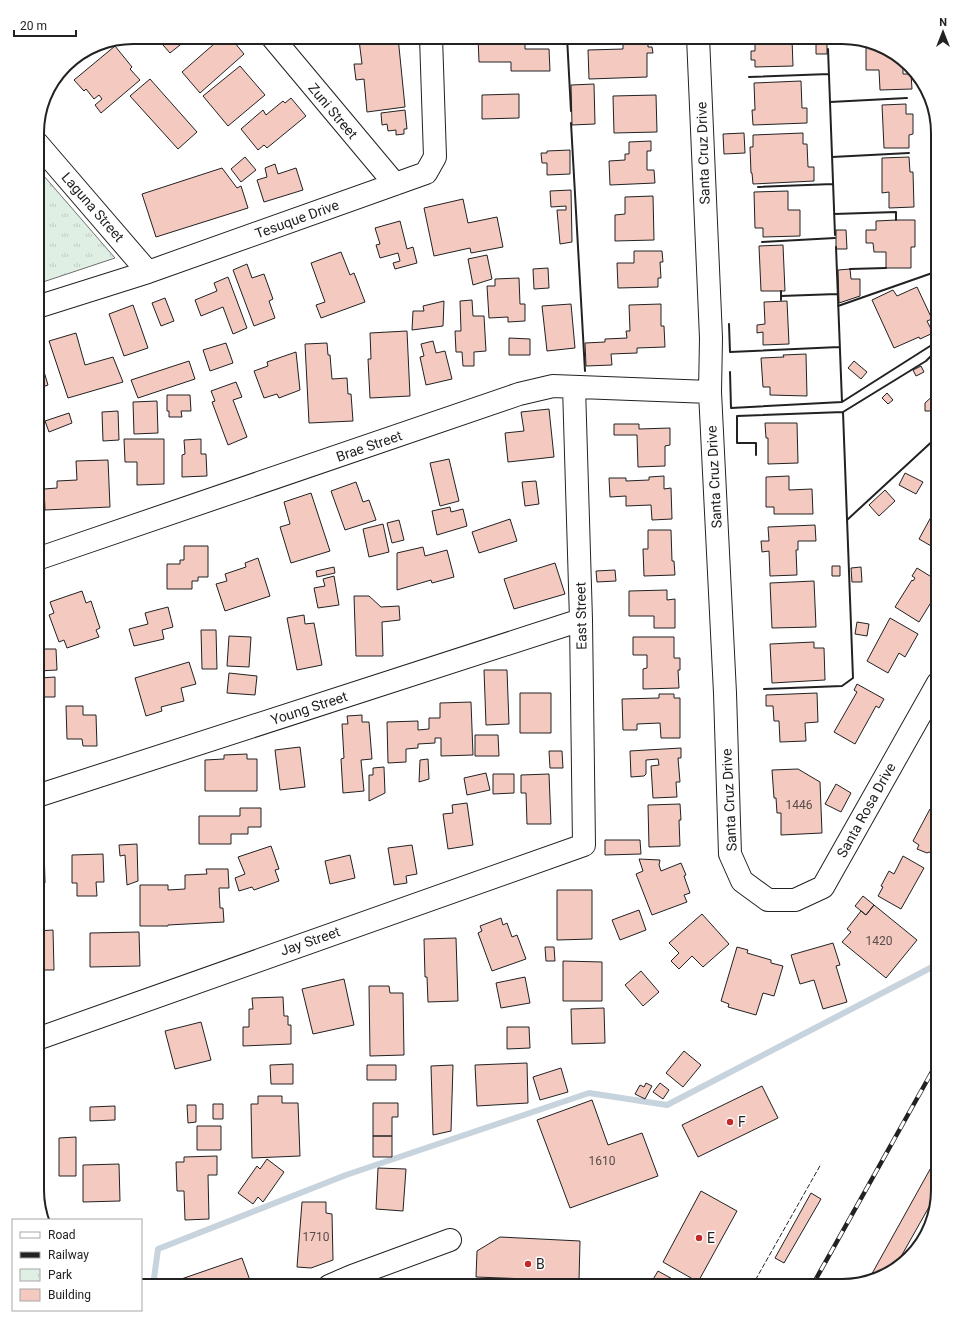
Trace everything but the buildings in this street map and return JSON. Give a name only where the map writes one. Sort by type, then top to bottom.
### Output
[{"type":"street","name":"Zuni Street","points":[[278,44],[395,184]]},
{"type":"street","name":"Tesuque Drive","points":[[44,305],[148,272],[426,173],[435,157],[431,44]]},
{"type":"street","name":"Santa Cruz Drive","points":[[698,44],[711,338],[710,392],[724,685],[730,854],[742,881],[768,900]]},
{"type":"street","name":"Laguna Street","points":[[44,151],[148,272]]},
{"type":"street","name":"Brae Street","points":[[44,557],[520,394],[553,386],[710,392]]},
{"type":"street","name":"East Street","points":[[574,388],[581,620],[584,844]]},
{"type":"street","name":"Young Street","points":[[44,794],[581,620]]},
{"type":"street","name":"Santa Rosa Drive","points":[[768,900],[795,900],[823,887],[931,695]]},
{"type":"street","name":"Jay Street","points":[[44,1037],[584,844]]},
{"type":"street","points":[[345,1279],[450,1240]]},
{"type":"green space","points":[[44,176],[115,258],[44,282]]},
{"type":"waterway","points":[[154,1279],[158,1249],[346,1175],[589,1093],[667,1105],[931,968]]},
{"type":"railway","points":[[816,1279],[931,1074]]},
{"type":"fence","points":[[756,1279],[821,1164]]},
{"type":"wall","points":[[567,44],[571,111]]},
{"type":"wall","points":[[828,49],[835,235]]},
{"type":"wall","points":[[749,77],[829,74]]},
{"type":"wall","points":[[830,102],[907,98]]},
{"type":"wall","points":[[571,123],[585,371]]},
{"type":"wall","points":[[832,157],[909,153]]},
{"type":"wall","points":[[758,187],[833,184]]},
{"type":"wall","points":[[834,214],[896,212],[896,220]]},
{"type":"wall","points":[[762,242],[835,238]]},
{"type":"wall","points":[[836,247],[842,402],[931,345]]},
{"type":"wall","points":[[850,269],[886,268]]},
{"type":"wall","points":[[838,306],[931,273]]},
{"type":"wall","points":[[781,291],[781,300]]},
{"type":"wall","points":[[781,296],[837,294]]},
{"type":"wall","points":[[729,324],[730,352],[839,347]]},
{"type":"wall","points":[[843,412],[926,361],[931,356]]},
{"type":"wall","points":[[730,372],[731,408],[842,402]]},
{"type":"wall","points":[[756,455],[756,443],[737,443],[737,416],[843,412],[853,678],[842,686],[764,689]]},
{"type":"wall","points":[[847,520],[931,442]]},
{"type":"place","name":"F","points":[[730,1122]]},
{"type":"place","name":"E","points":[[699,1238]]},
{"type":"place","name":"B","points":[[528,1264]]}]
